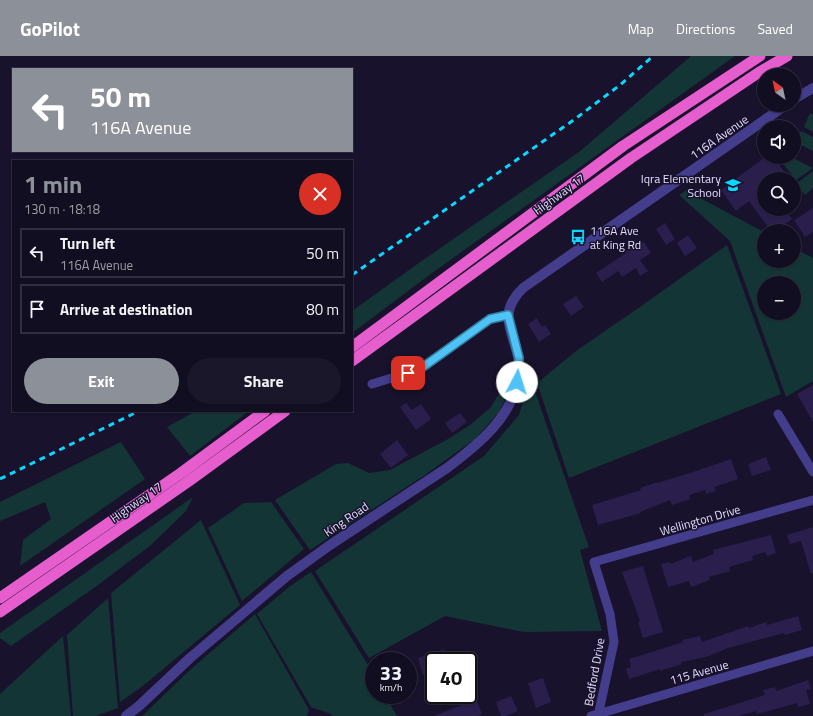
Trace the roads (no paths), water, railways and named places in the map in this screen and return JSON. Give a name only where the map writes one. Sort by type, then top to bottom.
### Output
[{"type":"highway","name":"Highway 17","points":[[353,346],[623,146],[760,56]]},
{"type":"highway","name":"Highway 17","points":[[353,361],[631,158],[751,78],[787,56]]},
{"type":"highway","name":"Highway 17","points":[[0,598],[182,473],[264,412]]},
{"type":"highway","name":"Highway 17","points":[[0,612],[189,481],[284,412]]},
{"type":"street","points":[[801,95],[813,88]]},
{"type":"street","name":"116A Avenue","points":[[508,315],[510,306],[515,296],[523,288],[776,112]]},
{"type":"street","points":[[372,384],[423,367],[490,319],[508,315]]},
{"type":"street","name":"King Road","points":[[126,716],[139,706],[190,658],[287,576],[330,545],[447,468],[488,433],[503,415],[515,392],[517,382],[519,358],[508,315]]},
{"type":"street","points":[[778,414],[813,472]]},
{"type":"street","name":"Wellington Drive","points":[[594,562],[813,500]]},
{"type":"street","name":"Bedford Drive","points":[[594,562],[610,614],[614,642],[596,715]]},
{"type":"street","name":"115 Avenue","points":[[596,715],[813,651]]},
{"type":"railway","points":[[353,274],[575,119],[620,85],[653,56]]},
{"type":"railway","points":[[0,479],[137,412]]},
{"type":"place","name":"Iqra Elementary School","points":[[733,185]]},
{"type":"place","name":"116A Ave at King Rd","points":[[578,237]]}]
